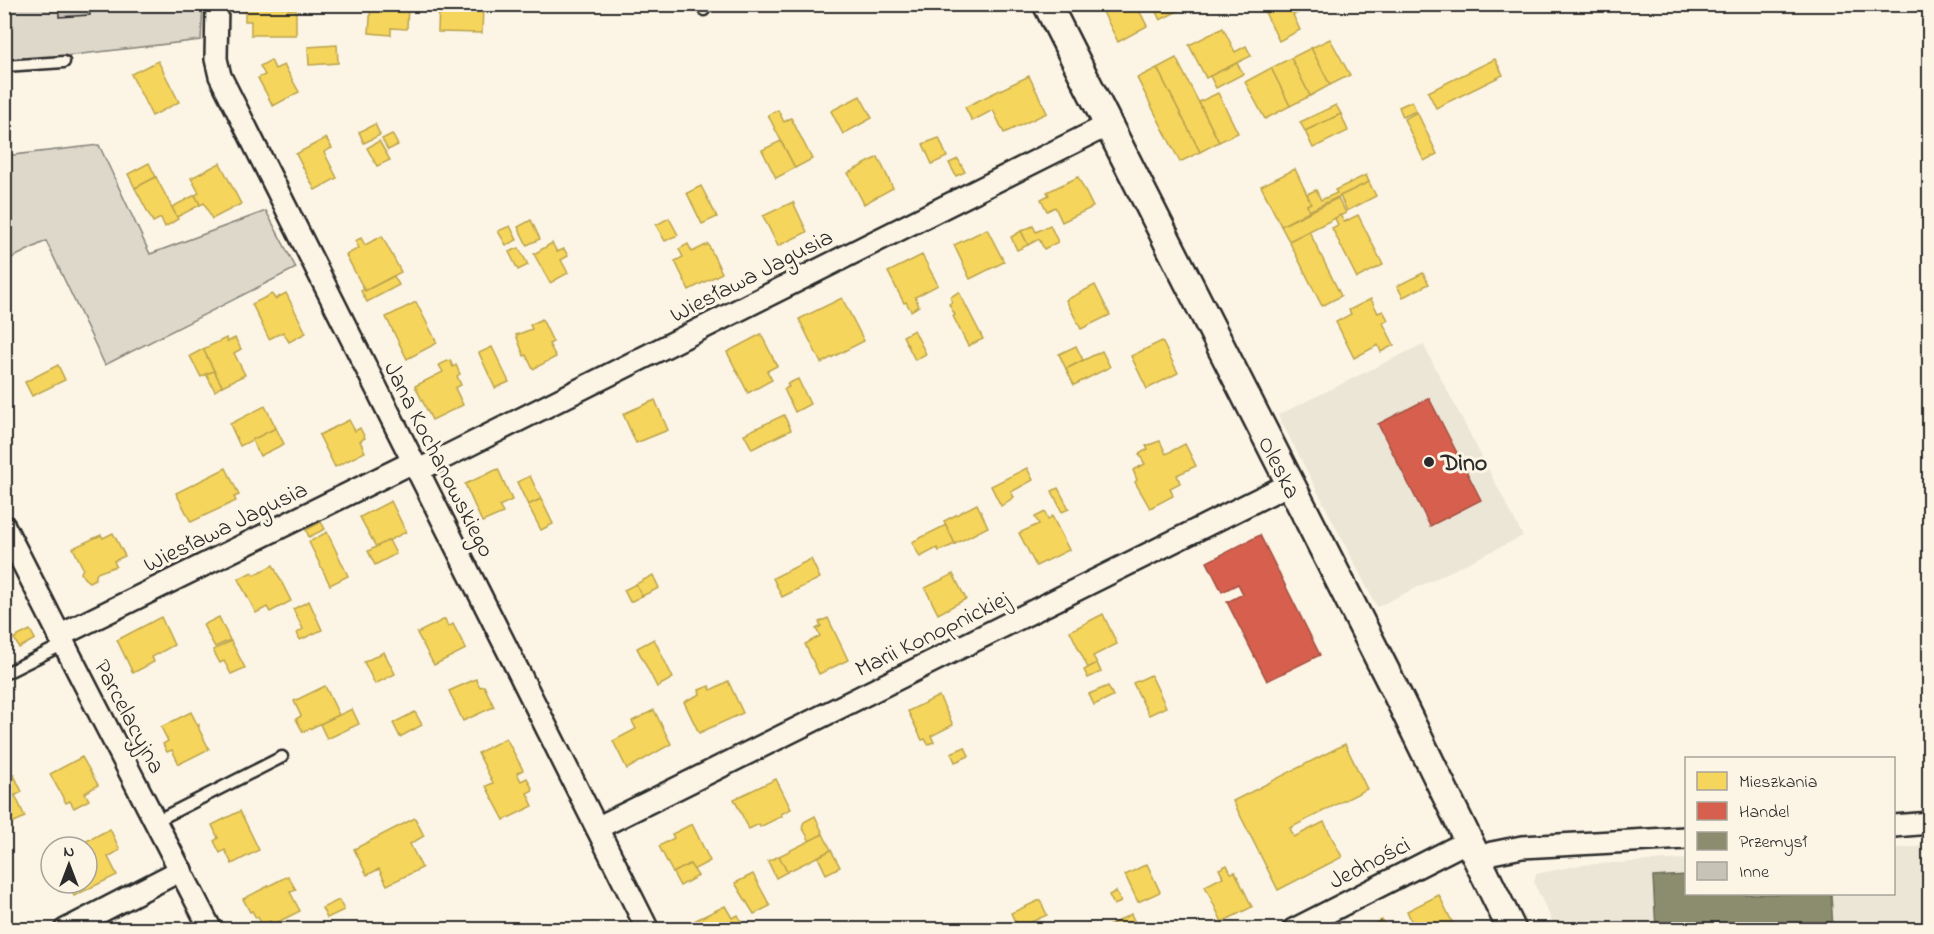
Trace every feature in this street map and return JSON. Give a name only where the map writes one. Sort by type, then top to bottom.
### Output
[{"type":"street","name":"Jana Kochanowskiego","points":[[217,4],[216,59],[220,76],[648,930]]},
{"type":"street","name":"Oleska","points":[[1047,4],[1394,688],[1512,930]]},
{"type":"street","name":"Wiesława Jagusia","points":[[62,640],[1108,125]]},
{"type":"street","name":"Marii Konopnickiej","points":[[597,828],[1289,484]]},
{"type":"street","name":"Parcelacyjna","points":[[4,526],[211,930]]},
{"type":"street","points":[[1895,826],[1929,824]]},
{"type":"street","name":"Jedności","points":[[1293,930],[1473,850],[1500,851],[1522,847],[1685,838]]},
{"type":"street","points":[[65,930],[182,870]]},
{"type":"lane","points":[[4,66],[64,62]]},
{"type":"lane","points":[[4,674],[62,640]]},
{"type":"lane","points":[[156,821],[282,758]]},
{"type":"shaded area","points":[[4,5],[203,5],[201,40],[5,63]]},
{"type":"shaded area","points":[[99,145],[150,254],[266,211],[296,268],[105,365],[46,241],[4,262],[5,156]]},
{"type":"shaded area","points":[[1423,344],[1523,536],[1377,607],[1278,415]]},
{"type":"shaded area","points":[[1929,846],[1929,929],[1556,929],[1534,883],[1536,874],[1580,865],[1685,859],[1685,895],[1895,895],[1895,848]]},
{"type":"building: Mieszkania","points":[[245,4],[288,4],[288,9],[296,9],[296,35],[251,35],[251,21],[245,21]]},
{"type":"building: Mieszkania","points":[[371,4],[408,4],[407,29],[391,28],[391,35],[369,33]]},
{"type":"building: Mieszkania","points":[[439,4],[483,4],[482,33],[438,32]]},
{"type":"building: Mieszkania","points":[[1099,4],[1136,4],[1147,26],[1118,42]]},
{"type":"building: Mieszkania","points":[[1152,4],[1189,4],[1190,5],[1160,20]]},
{"type":"building: Mieszkania","points":[[1261,4],[1309,4],[1311,7],[1293,15],[1300,30],[1279,41]]},
{"type":"building: Mieszkania","points":[[1223,28],[1235,52],[1246,46],[1251,56],[1206,78],[1189,45]]},
{"type":"building: Mieszkania","points":[[1330,39],[1350,75],[1330,85],[1311,48]]},
{"type":"building: Mieszkania","points":[[337,45],[338,63],[309,65],[308,47]]},
{"type":"building: Mieszkania","points":[[1311,48],[1330,85],[1310,96],[1291,58]]},
{"type":"building: Mieszkania","points":[[1176,58],[1219,142],[1200,152],[1157,68]]},
{"type":"building: Mieszkania","points":[[1291,58],[1310,96],[1290,106],[1271,68]]},
{"type":"building: Mieszkania","points":[[1495,59],[1503,75],[1436,108],[1428,92]]},
{"type":"building: Mieszkania","points":[[271,60],[275,69],[284,65],[299,92],[273,106],[258,78],[265,75],[260,66]]},
{"type":"building: Mieszkania","points":[[158,61],[179,102],[152,116],[131,74]]},
{"type":"building: Mieszkania","points":[[1237,63],[1243,74],[1216,88],[1210,76]]},
{"type":"building: Mieszkania","points":[[1157,68],[1200,152],[1180,162],[1137,78]]},
{"type":"building: Mieszkania","points":[[1271,68],[1290,106],[1265,119],[1245,82]]},
{"type":"building: Mieszkania","points":[[1029,76],[1047,113],[1004,133],[993,110],[972,121],[965,107]]},
{"type":"building: Mieszkania","points":[[1218,93],[1238,133],[1219,142],[1199,102]]},
{"type":"building: Mieszkania","points":[[860,96],[872,118],[843,134],[831,111]]},
{"type":"building: Mieszkania","points":[[1412,101],[1416,111],[1403,117],[1399,107]]},
{"type":"building: Mieszkania","points":[[1336,105],[1341,114],[1305,131],[1300,122]]},
{"type":"building: Mieszkania","points":[[778,110],[784,122],[791,118],[812,159],[795,168],[768,115]]},
{"type":"building: Mieszkania","points":[[1417,112],[1437,154],[1424,161],[1404,119]]},
{"type":"building: Mieszkania","points":[[1341,114],[1348,131],[1313,148],[1305,131]]},
{"type":"building: Mieszkania","points":[[375,124],[380,135],[364,143],[359,132]]},
{"type":"building: Mieszkania","points":[[392,134],[398,145],[388,150],[382,139]]},
{"type":"building: Mieszkania","points":[[326,138],[332,148],[324,152],[337,178],[315,190],[296,154]]},
{"type":"building: Mieszkania","points":[[939,138],[947,157],[932,164],[923,144]]},
{"type":"building: Mieszkania","points":[[379,141],[390,160],[377,166],[367,148]]},
{"type":"building: Mieszkania","points":[[781,141],[795,168],[776,178],[762,150]]},
{"type":"building: Mieszkania","points":[[878,157],[893,188],[864,204],[848,173]]},
{"type":"building: Mieszkania","points":[[958,159],[965,172],[956,176],[949,163]]},
{"type":"building: Mieszkania","points":[[149,163],[156,177],[135,188],[128,174]]},
{"type":"building: Mieszkania","points":[[220,163],[241,204],[212,219],[204,203],[200,205],[195,195],[199,193],[191,178]]},
{"type":"building: Mieszkania","points":[[1295,169],[1311,203],[1307,205],[1309,211],[1281,226],[1261,186]]},
{"type":"building: Mieszkania","points":[[1366,175],[1369,182],[1309,211],[1307,205],[1311,203],[1307,194],[1316,190],[1321,200],[1337,193],[1335,190]]},
{"type":"building: Mieszkania","points":[[156,177],[178,219],[165,227],[161,218],[153,222],[135,188]]},
{"type":"building: Mieszkania","points":[[1078,177],[1093,207],[1062,222],[1055,207],[1047,211],[1041,199],[1049,195],[1047,192]]},
{"type":"building: Mieszkania","points":[[1369,182],[1376,196],[1347,211],[1340,196]]},
{"type":"building: Mieszkania","points":[[701,186],[717,217],[702,224],[687,193]]},
{"type":"building: Mieszkania","points":[[195,195],[200,205],[177,217],[172,207]]},
{"type":"building: Mieszkania","points":[[1338,198],[1346,213],[1289,241],[1281,226]]},
{"type":"building: Mieszkania","points":[[793,202],[807,232],[778,246],[763,216]]},
{"type":"building: Mieszkania","points":[[1340,215],[1344,222],[1358,215],[1383,265],[1357,278],[1332,228],[1338,225],[1335,218]]},
{"type":"building: Mieszkania","points":[[669,218],[678,235],[665,241],[656,225]]},
{"type":"building: Mieszkania","points":[[531,220],[540,239],[527,245],[518,227]]},
{"type":"building: Mieszkania","points":[[1050,225],[1058,242],[1044,249],[1039,239],[1028,245],[1021,231],[1033,226],[1036,232]]},
{"type":"building: Mieszkania","points":[[510,226],[517,240],[506,245],[498,231]]},
{"type":"building: Mieszkania","points":[[987,229],[1004,262],[970,279],[954,245]]},
{"type":"building: Mieszkania","points":[[1021,231],[1028,245],[1017,250],[1011,237]]},
{"type":"building: Mieszkania","points":[[1309,231],[1341,296],[1322,306],[1289,241]]},
{"type":"building: Mieszkania","points":[[382,236],[401,272],[365,291],[346,255],[359,248],[355,241],[361,238],[365,245]]},
{"type":"building: Mieszkania","points":[[552,243],[557,252],[564,249],[568,256],[561,260],[568,273],[550,283],[534,254]]},
{"type":"building: Mieszkania","points":[[688,244],[692,252],[708,244],[722,273],[689,290],[675,261],[683,257],[679,249]]},
{"type":"building: Mieszkania","points":[[519,248],[528,265],[518,270],[509,252]]},
{"type":"building: Mieszkania","points":[[922,255],[938,285],[915,297],[919,306],[911,311],[906,302],[904,303],[888,272]]},
{"type":"building: Mieszkania","points":[[1423,273],[1429,284],[1403,297],[1397,286]]},
{"type":"building: Mieszkania","points":[[394,276],[399,285],[367,302],[361,291]]},
{"type":"building: Mieszkania","points":[[1095,285],[1110,315],[1081,329],[1066,300]]},
{"type":"building: Mieszkania","points":[[959,292],[983,339],[968,346],[949,304],[952,302],[950,297]]},
{"type":"building: Mieszkania","points":[[286,293],[306,333],[289,342],[283,332],[269,339],[252,304],[272,294],[275,299]]},
{"type":"building: Mieszkania","points":[[842,298],[864,341],[821,363],[799,319]]},
{"type":"building: Mieszkania","points":[[1371,299],[1378,313],[1383,311],[1388,320],[1383,323],[1394,345],[1381,352],[1378,345],[1354,358],[1336,322],[1351,314],[1349,310]]},
{"type":"building: Mieszkania","points":[[416,302],[437,343],[407,359],[386,317]]},
{"type":"building: Mieszkania","points":[[542,319],[553,342],[549,344],[556,357],[533,369],[526,355],[524,356],[516,335],[532,329],[530,325]]},
{"type":"building: Mieszkania","points":[[914,330],[926,354],[915,360],[903,336]]},
{"type":"building: Mieszkania","points":[[761,334],[777,366],[767,371],[772,380],[748,393],[727,352]]},
{"type":"building: Mieszkania","points":[[226,338],[227,342],[235,338],[241,349],[234,353],[245,375],[222,386],[203,349]]},
{"type":"building: Mieszkania","points":[[1162,341],[1178,373],[1147,389],[1131,356]]},
{"type":"building: Mieszkania","points":[[1076,346],[1083,360],[1066,369],[1059,354]]},
{"type":"building: Mieszkania","points":[[492,347],[509,382],[495,388],[479,353]]},
{"type":"building: Mieszkania","points":[[203,349],[214,371],[201,377],[190,356]]},
{"type":"building: Mieszkania","points":[[1102,351],[1110,367],[1074,385],[1066,369]]},
{"type":"building: Mieszkania","points":[[450,360],[453,367],[456,365],[460,374],[457,376],[461,385],[455,388],[463,405],[432,420],[415,386],[443,372],[439,365]]},
{"type":"building: Mieszkania","points":[[58,365],[65,380],[32,396],[25,382]]},
{"type":"building: Mieszkania","points":[[214,371],[222,386],[215,391],[206,374]]},
{"type":"building: Mieszkania","points":[[798,379],[810,404],[795,412],[784,389],[789,387],[787,384]]},
{"type":"building: Mieszkania","points":[[655,400],[668,430],[636,443],[623,414]]},
{"type":"building: Mieszkania","points":[[265,406],[276,428],[240,446],[230,424]]},
{"type":"building: Mieszkania","points":[[784,415],[791,430],[752,449],[744,434]]},
{"type":"building: Mieszkania","points":[[349,420],[355,431],[360,428],[365,438],[360,441],[365,452],[335,467],[319,435]]},
{"type":"building: Mieszkania","points":[[276,428],[284,444],[260,456],[252,440]]},
{"type":"building: Mieszkania","points":[[1160,441],[1166,454],[1185,444],[1196,466],[1177,475],[1180,483],[1170,488],[1173,496],[1150,508],[1135,482],[1137,480],[1133,470],[1145,464],[1139,454],[1148,449],[1146,446]]},
{"type":"building: Mieszkania","points":[[226,468],[239,495],[234,497],[236,501],[191,522],[176,493]]},
{"type":"building: Mieszkania","points":[[1027,468],[1033,480],[1011,492],[1014,497],[1001,506],[991,486]]},
{"type":"building: Mieszkania","points":[[498,469],[512,500],[499,506],[503,513],[482,522],[465,484]]},
{"type":"building: Mieszkania","points":[[530,476],[541,499],[528,505],[517,482]]},
{"type":"building: Mieszkania","points":[[1058,488],[1069,509],[1062,512],[1052,491]]},
{"type":"building: Mieszkania","points":[[541,499],[553,524],[541,530],[528,505]]},
{"type":"building: Mieszkania","points":[[391,501],[406,532],[376,547],[360,517]]},
{"type":"building: Mieszkania","points":[[977,504],[988,527],[955,544],[944,521]]},
{"type":"building: Mieszkania","points":[[1045,512],[1048,520],[1052,516],[1069,550],[1036,566],[1019,533],[1039,524],[1035,517]]},
{"type":"building: Mieszkania","points":[[321,522],[325,529],[309,537],[306,530]]},
{"type":"building: Mieszkania","points":[[946,525],[955,544],[939,551],[937,548],[920,557],[912,542]]},
{"type":"building: Mieszkania","points":[[327,532],[348,576],[330,585],[309,542]]},
{"type":"building: Mieszkania","points":[[113,533],[125,556],[114,561],[116,566],[97,573],[95,579],[89,582],[81,573],[83,568],[73,548],[101,535],[103,538]]},
{"type":"building: Mieszkania","points":[[389,540],[396,554],[375,565],[368,551]]},
{"type":"building: Mieszkania","points":[[811,559],[820,578],[782,597],[773,578]]},
{"type":"building: Mieszkania","points":[[273,565],[291,601],[270,612],[267,607],[256,613],[238,579],[252,572],[254,575]]},
{"type":"building: Mieszkania","points":[[953,574],[966,599],[938,614],[925,588]]},
{"type":"building: Mieszkania","points":[[653,575],[659,588],[642,596],[636,584]]},
{"type":"building: Mieszkania","points":[[636,584],[642,596],[630,602],[624,590]]},
{"type":"building: Mieszkania","points":[[309,601],[322,630],[300,640],[297,633],[303,629],[293,609]]},
{"type":"building: Mieszkania","points":[[1103,614],[1117,644],[1093,656],[1097,663],[1088,668],[1070,631]]},
{"type":"building: Mieszkania","points":[[161,617],[174,645],[152,657],[154,662],[133,673],[117,640]]},
{"type":"building: Mieszkania","points":[[219,617],[230,640],[215,647],[203,625]]},
{"type":"building: Mieszkania","points":[[828,618],[848,660],[819,674],[805,644],[820,636],[816,629],[821,626],[819,622]]},
{"type":"building: Mieszkania","points":[[445,619],[448,627],[453,624],[466,649],[434,665],[417,633]]},
{"type":"building: Mieszkania","points":[[30,630],[35,639],[19,648],[14,638]]},
{"type":"building: Mieszkania","points":[[654,639],[673,678],[657,687],[637,648]]},
{"type":"building: Mieszkania","points":[[231,641],[245,668],[231,674],[224,661],[220,663],[213,650]]},
{"type":"building: Mieszkania","points":[[384,652],[395,674],[375,684],[364,662]]},
{"type":"building: Mieszkania","points":[[1097,663],[1101,672],[1088,678],[1084,670]]},
{"type":"building: Mieszkania","points":[[1151,675],[1166,707],[1149,715],[1133,683]]},
{"type":"building: Mieszkania","points":[[476,679],[480,687],[484,686],[494,707],[463,721],[449,691]]},
{"type":"building: Mieszkania","points":[[728,681],[743,713],[699,733],[684,702],[700,694],[699,690],[709,686],[711,690]]},
{"type":"building: Mieszkania","points":[[325,686],[339,715],[303,732],[296,719],[301,716],[294,701]]},
{"type":"building: Mieszkania","points":[[1108,686],[1113,696],[1094,705],[1089,694]]},
{"type":"building: Mieszkania","points":[[939,696],[953,725],[931,736],[934,742],[928,744],[925,739],[922,740],[908,711]]},
{"type":"building: Mieszkania","points":[[352,709],[359,724],[327,739],[320,724]]},
{"type":"building: Mieszkania","points":[[654,710],[671,744],[627,769],[613,741],[636,729],[632,721]]},
{"type":"building: Mieszkania","points":[[191,712],[209,749],[179,764],[172,750],[167,752],[163,744],[168,741],[161,727]]},
{"type":"building: Mieszkania","points":[[415,712],[422,725],[400,737],[393,723]]},
{"type":"building: Mieszkania","points":[[506,738],[523,770],[517,773],[521,781],[527,778],[533,790],[527,793],[533,806],[504,820],[486,786],[493,783],[478,753]]},
{"type":"building: Mieszkania","points":[[1345,744],[1367,789],[1290,828],[1294,837],[1324,822],[1342,857],[1278,890],[1233,801]]},
{"type":"building: Mieszkania","points":[[965,747],[969,756],[955,762],[951,753]]},
{"type":"building: Mieszkania","points":[[82,757],[98,785],[85,793],[89,800],[74,808],[70,801],[66,803],[50,774]]},
{"type":"building: Mieszkania","points":[[14,775],[22,792],[4,801],[4,779]]},
{"type":"building: Mieszkania","points":[[776,779],[791,809],[760,827],[759,824],[749,829],[734,799]]},
{"type":"building: Mieszkania","points":[[15,795],[25,817],[10,824],[4,812],[4,801]]},
{"type":"building: Mieszkania","points":[[240,811],[259,850],[232,864],[225,850],[220,853],[214,841],[218,838],[212,825]]},
{"type":"building: Mieszkania","points":[[815,816],[823,834],[810,841],[802,827],[804,822]]},
{"type":"building: Mieszkania","points":[[415,818],[424,836],[410,844],[422,868],[387,885],[379,869],[367,875],[354,849]]},
{"type":"building: Mieszkania","points":[[692,824],[710,861],[693,870],[690,864],[673,873],[659,846],[674,838],[672,834]]},
{"type":"building: Mieszkania","points":[[110,829],[120,850],[108,857],[117,875],[99,884],[99,835]]},
{"type":"building: Mieszkania","points":[[823,834],[831,850],[787,872],[779,856]]},
{"type":"building: Mieszkania","points":[[831,850],[840,867],[826,874],[818,857]]},
{"type":"building: Mieszkania","points":[[779,856],[787,872],[776,878],[768,861]]},
{"type":"building: Mieszkania","points":[[690,864],[698,876],[680,886],[673,873]]},
{"type":"building: Mieszkania","points":[[1147,864],[1160,892],[1138,902],[1125,875]]},
{"type":"building: Mieszkania","points":[[1227,865],[1231,873],[1235,872],[1252,907],[1222,922],[1205,886],[1223,877],[1219,869]]},
{"type":"building: Mieszkania","points":[[753,874],[770,906],[754,914],[735,883]]},
{"type":"building: Mieszkania","points":[[288,876],[296,890],[290,892],[300,911],[272,925],[270,921],[262,925],[258,917],[256,918],[252,911],[250,912],[243,899]]},
{"type":"building: Mieszkania","points":[[1116,891],[1121,902],[1114,905],[1109,895]]},
{"type":"building: Mieszkania","points":[[1439,895],[1456,930],[1409,930],[1414,927],[1407,911]]},
{"type":"building: Mieszkania","points":[[339,900],[344,910],[327,918],[322,908]]},
{"type":"building: Mieszkania","points":[[1040,900],[1047,915],[1018,928],[1011,913]]},
{"type":"building: Mieszkania","points":[[725,906],[732,918],[738,915],[745,930],[695,930],[692,922]]},
{"type":"building: Mieszkania","points":[[1131,914],[1137,927],[1146,923],[1149,930],[1101,930]]},
{"type":"building: Mieszkania","points":[[1382,920],[1387,930],[1361,930]]},
{"type":"building: Handel","name":"Dino","points":[[1429,398],[1481,500],[1430,526],[1378,424]]},
{"type":"building: Handel","points":[[1260,535],[1320,655],[1267,681],[1227,602],[1243,594],[1238,584],[1222,592],[1207,562]]},
{"type":"building: Przemysł","points":[[1685,875],[1685,895],[1831,895],[1833,930],[1656,930],[1653,877]]},
{"type":"building: Inne","points":[[59,4],[89,4],[90,15],[59,17]]},
{"type":"place","name":"Dino","points":[[1429,462]]}]
